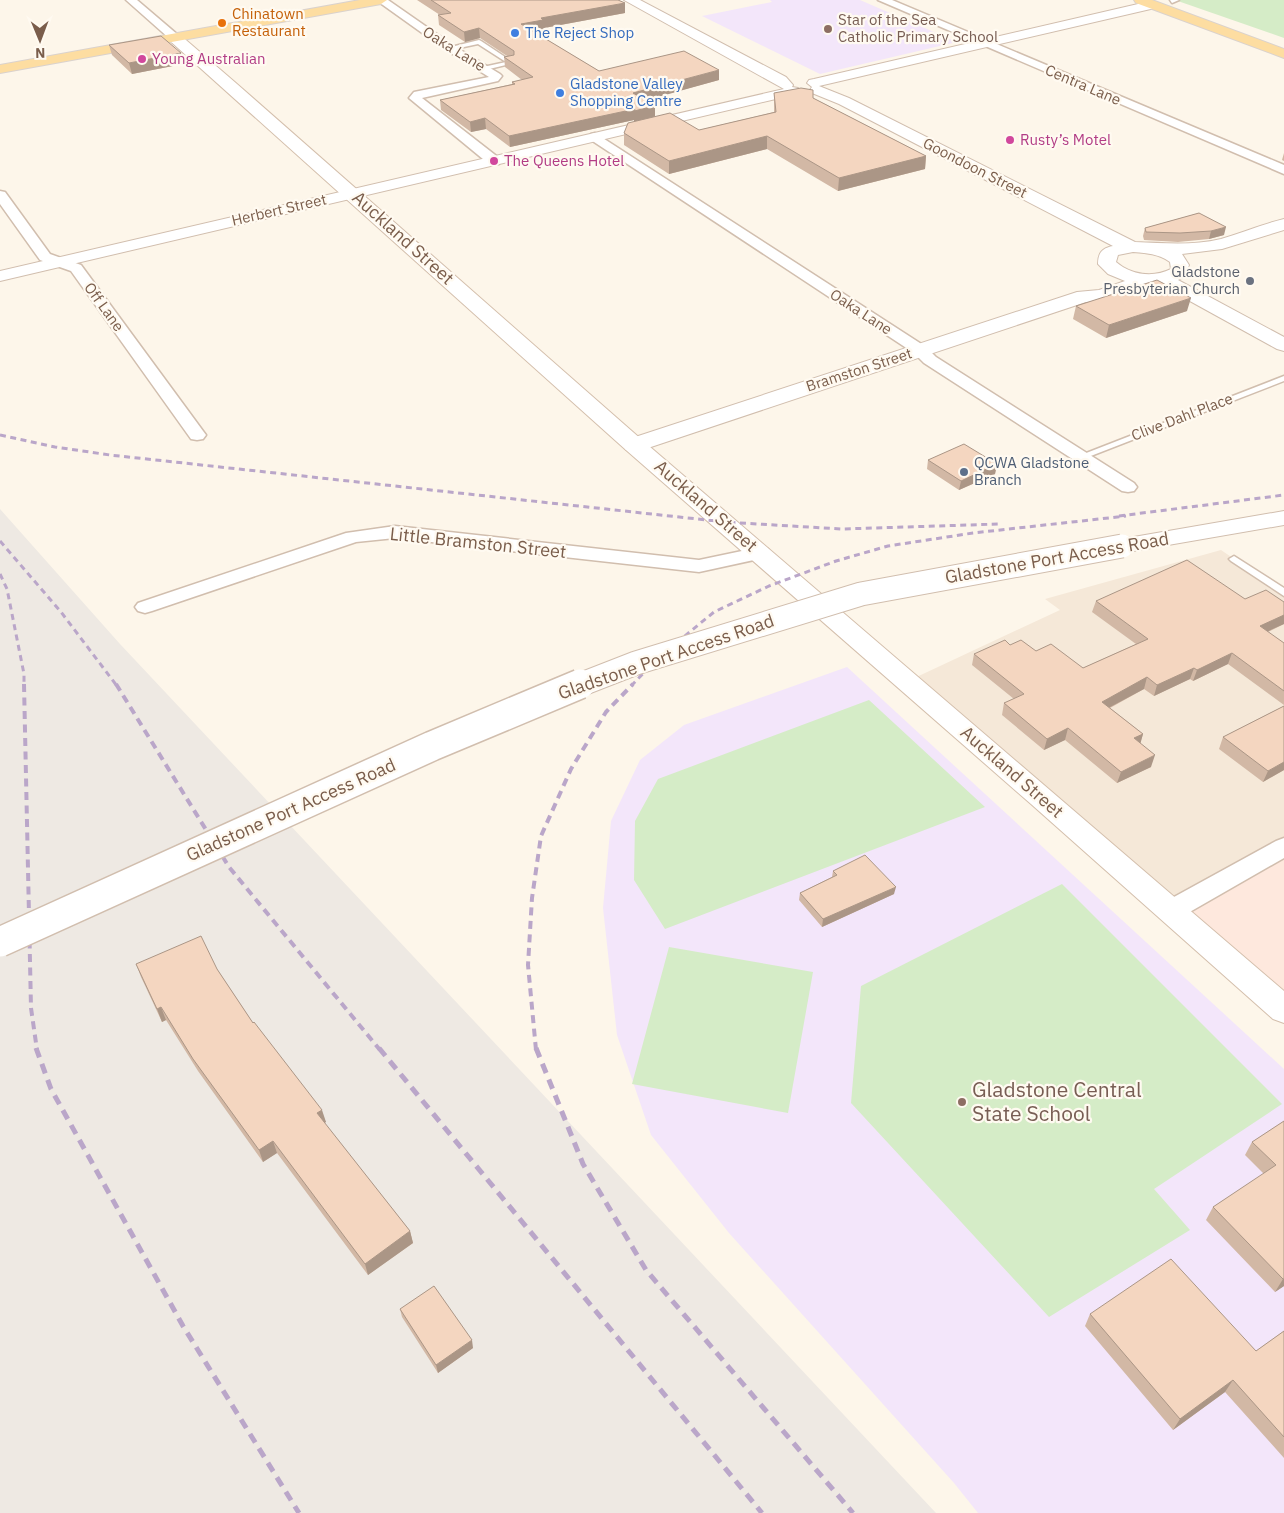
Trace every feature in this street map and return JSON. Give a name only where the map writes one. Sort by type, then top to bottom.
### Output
[{"type":"main road","points":[[0,69],[381,0]]},
{"type":"main road","points":[[1172,0],[1284,42]]},
{"type":"main road","points":[[1146,2],[1284,54]]},
{"type":"street","name":"Auckland Street","points":[[131,0],[352,193],[634,445],[1172,910],[1284,1010]]},
{"type":"street","name":"Oaka Lane","points":[[381,0],[447,46],[486,68],[496,76],[418,95],[415,98],[494,161]]},
{"type":"street","name":"Goondoon Street","points":[[630,0],[780,80],[844,101],[1117,241],[1132,246]]},
{"type":"street","name":"Goondoon Street","points":[[648,0],[833,104],[1089,242],[1107,259],[1112,268],[1128,276],[1168,274]]},
{"type":"street","name":"Centra Lane","points":[[882,0],[1284,170]]},
{"type":"street","name":"Herbert Street","points":[[0,276],[595,137],[985,43],[1146,2]]},
{"type":"street","name":"Oaka Lane","points":[[595,137],[920,350],[930,360],[1128,487]]},
{"type":"street","name":"Off Lane","points":[[0,195],[45,257],[76,268],[197,435]]},
{"type":"street","points":[[1107,259],[1121,248],[1132,246],[1154,249],[1189,249],[1222,244],[1284,224]]},
{"type":"street","name":"Bramston Street","points":[[634,445],[1084,296],[1101,296],[1284,236]]},
{"type":"street","points":[[1154,249],[1171,255],[1180,263],[1168,274]]},
{"type":"street","name":"Bramston Street","points":[[1084,296],[1098,285],[1105,276],[1107,259]]},
{"type":"street","points":[[1168,274],[1284,334]]},
{"type":"street","points":[[1168,274],[1284,345]]},
{"type":"street","name":"Gladstone Port Access Road","points":[[0,942],[432,746],[544,698],[636,663],[861,594],[1284,518]]},
{"type":"street","name":"Little Bramston Street","points":[[145,607],[353,537],[395,532],[698,566],[761,553]]},
{"type":"street","points":[[1172,910],[1284,847]]},
{"type":"lane","points":[[447,46],[479,42],[511,63],[486,68]]},
{"type":"lane","name":"Clive Dahl Place","points":[[1080,456],[1284,378]]},
{"type":"lane","points":[[1234,559],[1284,593]]},
{"type":"shaded area","name":"Star of the Sea Catholic Primary School","points":[[770,0],[860,0],[957,42],[820,74],[702,16],[772,2]]},
{"type":"shaded area","points":[[0,509],[120,644],[936,1513],[0,1513]]},
{"type":"shaded area","points":[[1221,550],[1284,593],[1284,847],[1172,910],[908,681],[1060,610],[1045,599]]},
{"type":"shaded area","name":"Gladstone Central State School","points":[[847,667],[1284,1069],[1284,1513],[978,1513],[954,1483],[729,1233],[651,1135],[617,1035],[603,908],[611,821],[640,760],[684,725]]},
{"type":"shaded area","points":[[1284,847],[1284,1010],[1172,910]]},
{"type":"green space","points":[[1175,0],[1284,0],[1284,38]]},
{"type":"green space","points":[[869,700],[985,807],[665,929],[634,880],[635,821],[658,779]]},
{"type":"green space","points":[[1062,884],[1282,1104],[1154,1189],[1190,1230],[1049,1317],[851,1103],[861,986]]},
{"type":"green space","points":[[669,947],[813,972],[788,1113],[632,1084]]},
{"type":"building","points":[[431,0],[618,0],[625,3],[541,18],[543,20],[521,24],[599,71],[684,51],[719,70],[633,93],[655,106],[509,136],[485,118],[470,122],[440,100],[515,84],[512,82],[533,77],[504,57],[514,55],[514,51],[479,28],[464,32],[438,15],[451,13]]},
{"type":"building","points":[[161,36],[181,53],[129,63],[109,45]]},
{"type":"building","points":[[801,88],[813,90],[813,98],[926,156],[839,178],[767,136],[669,161],[624,133],[628,123],[670,113],[699,130],[776,112],[774,93]]},
{"type":"building","points":[[1199,213],[1226,227],[1211,231],[1180,233],[1146,232],[1145,228]]},
{"type":"building","points":[[1157,280],[1191,298],[1109,325],[1076,306]]},
{"type":"building","points":[[964,444],[997,464],[961,481],[928,460]]},
{"type":"building","points":[[1187,560],[1245,599],[1266,590],[1284,602],[1284,615],[1260,626],[1284,643],[1284,691],[1232,653],[1197,670],[1194,668],[1157,685],[1147,677],[1102,702],[1143,734],[1134,738],[1155,755],[1121,772],[1068,728],[1047,739],[1004,703],[1024,694],[974,654],[1005,640],[1010,645],[1021,640],[1036,651],[1051,644],[1083,668],[1148,639],[1096,601]]},
{"type":"building","points":[[1284,706],[1284,762],[1268,771],[1223,737]]},
{"type":"building","points":[[865,855],[896,887],[823,919],[800,893],[837,875],[833,871]]},
{"type":"building","points":[[201,936],[217,969],[253,1023],[322,1110],[317,1113],[410,1231],[365,1264],[273,1141],[259,1150],[193,1059],[161,1007],[157,1009],[136,964]]},
{"type":"building","points":[[1284,1121],[1283,1279],[1213,1207],[1276,1165],[1252,1142]]},
{"type":"building","points":[[1171,1259],[1256,1351],[1284,1331],[1284,1437],[1233,1380],[1180,1419],[1090,1314]]},
{"type":"building","points":[[434,1286],[472,1340],[436,1365],[400,1309]]},
{"type":"railway","points":[[0,435],[55,447],[110,455],[725,522],[842,529],[999,524]]},
{"type":"railway","points":[[1119,516],[1284,495]]},
{"type":"railway","points":[[631,686],[658,658],[714,612],[769,586],[836,561],[888,546],[973,533],[1126,516]]},
{"type":"railway","points":[[0,541],[61,612],[117,686]]},
{"type":"railway","points":[[0,574],[7,589],[24,674],[24,684]]},
{"type":"railway","points":[[24,684],[31,1008],[37,1050]]},
{"type":"railway","points":[[116,684],[229,867],[380,1050]]},
{"type":"railway","points":[[536,1050],[528,965],[532,898],[541,836],[571,769],[606,712],[633,684]]},
{"type":"railway","points":[[36,1048],[51,1089],[183,1326],[299,1513]]},
{"type":"railway","points":[[379,1048],[762,1513]]},
{"type":"railway","points":[[536,1048],[583,1164],[646,1270],[853,1513]]},
{"type":"place","name":"Chinatown Restaurant","points":[[222,23]]},
{"type":"place","name":"Star of the Sea Catholic Primary School","points":[[828,29]]},
{"type":"place","name":"The Reject Shop","points":[[515,33]]},
{"type":"place","name":"Young Australian","points":[[142,59]]},
{"type":"place","name":"Gladstone Valley Shopping Centre","points":[[560,93]]},
{"type":"place","name":"Rusty’s Motel","points":[[1010,140]]},
{"type":"place","name":"The Queens Hotel","points":[[494,161]]},
{"type":"place","name":"Gladstone Presbyterian Church","points":[[1250,281]]},
{"type":"place","name":"QCWA Gladstone Branch","points":[[964,472]]},
{"type":"place","name":"Gladstone Central State School","points":[[962,1102]]}]
